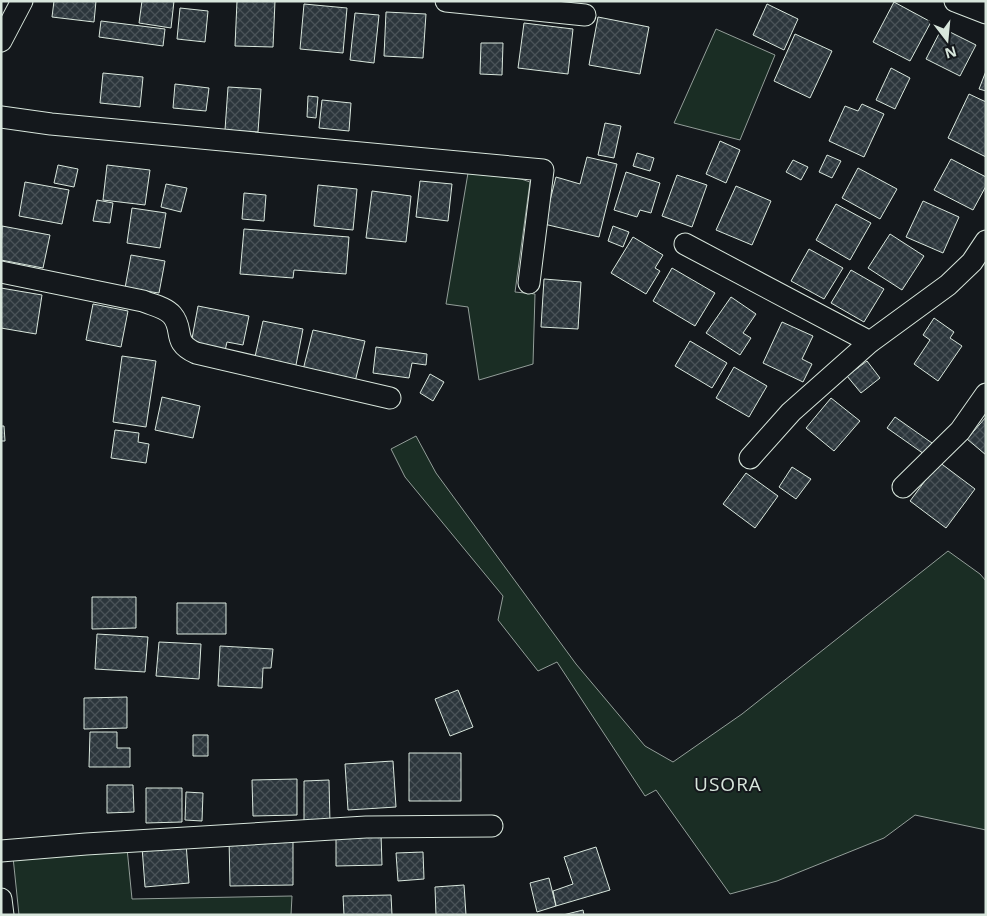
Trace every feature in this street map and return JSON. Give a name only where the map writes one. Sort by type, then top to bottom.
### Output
[{"type":"street","points":[[1,41],[22,1]]},
{"type":"street","points":[[446,1],[585,15]]},
{"type":"street","points":[[955,1],[986,13]]},
{"type":"street","points":[[1,117],[61,125],[543,170],[529,283]]},
{"type":"street","points":[[750,458],[792,412],[870,342],[948,285],[972,262],[986,241]]},
{"type":"street","points":[[685,244],[870,342]]},
{"type":"street","points":[[1,272],[143,301],[165,310],[177,322],[179,340],[188,350],[196,353],[390,398]]},
{"type":"street","points":[[902,487],[960,431],[986,394]]},
{"type":"street","points":[[1,851],[366,827],[492,826]]},
{"type":"street","points":[[1,901],[3,915]]},
{"type":"green space","points":[[716,29],[775,55],[740,140],[674,123]]},
{"type":"green space","points":[[468,173],[521,179],[530,182],[515,292],[535,294],[533,364],[479,380],[468,307],[446,304]]},
{"type":"green space","points":[[416,436],[436,473],[576,664],[645,746],[673,762],[742,714],[948,551],[980,574],[986,581],[986,830],[915,815],[884,838],[777,881],[730,894],[656,790],[645,796],[557,662],[538,671],[498,620],[503,596],[405,477],[391,449]]},
{"type":"green space","points":[[127,848],[132,899],[292,896],[291,915],[19,915],[13,857]]},
{"type":"building","points":[[54,1],[96,1],[94,22],[52,17]]},
{"type":"building","points":[[142,1],[174,1],[171,28],[139,23]]},
{"type":"building","points":[[237,1],[275,1],[273,47],[235,46]]},
{"type":"building","points":[[894,2],[931,22],[910,61],[873,42]]},
{"type":"building","points":[[304,4],[347,8],[343,53],[300,49]]},
{"type":"building","points":[[767,4],[798,19],[784,50],[753,35]]},
{"type":"building","points":[[180,8],[208,11],[205,42],[177,39]]},
{"type":"building","points":[[386,12],[426,14],[423,58],[384,56]]},
{"type":"building","points":[[355,13],[379,15],[374,63],[350,60]]},
{"type":"building","points":[[598,17],[649,27],[640,74],[589,65]]},
{"type":"building","points":[[101,21],[165,29],[163,46],[99,37]]},
{"type":"building","points":[[524,23],[573,29],[568,74],[518,68]]},
{"type":"building","points":[[942,28],[976,45],[960,76],[926,59]]},
{"type":"building","points":[[795,34],[832,51],[810,98],[774,81]]},
{"type":"building","points":[[481,43],[503,43],[502,75],[480,74]]},
{"type":"building","points":[[891,68],[910,78],[895,109],[876,100]]},
{"type":"building","points":[[986,71],[986,91],[979,89]]},
{"type":"building","points":[[103,73],[143,77],[140,107],[100,103]]},
{"type":"building","points":[[175,84],[209,88],[206,111],[173,108]]},
{"type":"building","points":[[228,87],[261,89],[258,132],[225,130]]},
{"type":"building","points":[[969,94],[986,102],[986,157],[948,138]]},
{"type":"building","points":[[308,96],[318,97],[316,118],[307,117]]},
{"type":"building","points":[[322,100],[351,103],[349,131],[319,128]]},
{"type":"building","points":[[862,104],[884,114],[864,157],[829,141],[845,106],[858,111]]},
{"type":"building","points":[[605,123],[621,126],[614,158],[598,155]]},
{"type":"building","points":[[720,141],[740,150],[726,183],[706,174]]},
{"type":"building","points":[[637,153],[654,158],[650,171],[633,166]]},
{"type":"building","points":[[827,155],[841,161],[832,178],[819,172]]},
{"type":"building","points":[[587,157],[617,164],[599,237],[544,224],[556,177],[580,184]]},
{"type":"building","points":[[951,159],[986,177],[986,186],[973,210],[934,190]]},
{"type":"building","points":[[793,160],[808,167],[801,180],[786,172]]},
{"type":"building","points":[[58,165],[78,169],[74,187],[54,183]]},
{"type":"building","points":[[107,165],[150,170],[145,205],[103,200]]},
{"type":"building","points":[[858,168],[897,189],[880,219],[842,198]]},
{"type":"building","points":[[626,172],[660,183],[651,213],[640,210],[637,217],[614,210]]},
{"type":"building","points":[[677,175],[707,185],[692,227],[662,216]]},
{"type":"building","points":[[420,181],[452,184],[448,221],[416,217]]},
{"type":"building","points":[[25,182],[69,190],[62,224],[19,216]]},
{"type":"building","points":[[166,184],[187,188],[181,212],[161,207]]},
{"type":"building","points":[[318,185],[357,189],[353,230],[314,226]]},
{"type":"building","points":[[736,186],[771,201],[752,245],[716,230]]},
{"type":"building","points":[[372,191],[411,196],[406,242],[366,238]]},
{"type":"building","points":[[244,193],[266,195],[264,221],[242,219]]},
{"type":"building","points":[[97,200],[113,203],[110,223],[93,221]]},
{"type":"building","points":[[923,201],[959,217],[943,253],[906,237]]},
{"type":"building","points":[[836,204],[871,223],[850,260],[816,240]]},
{"type":"building","points":[[132,208],[166,213],[160,248],[127,243]]},
{"type":"building","points":[[2,226],[50,235],[43,268],[1,260]]},
{"type":"building","points":[[613,226],[629,232],[623,247],[608,241]]},
{"type":"building","points":[[244,229],[349,237],[346,274],[294,270],[293,278],[240,274]]},
{"type":"building","points":[[890,234],[924,256],[902,290],[868,268]]},
{"type":"building","points":[[633,237],[663,255],[655,268],[660,271],[646,294],[611,273]]},
{"type":"building","points":[[809,249],[843,268],[824,299],[791,281]]},
{"type":"building","points":[[131,255],[165,261],[159,293],[125,288]]},
{"type":"building","points":[[672,268],[715,293],[695,326],[653,301]]},
{"type":"building","points":[[851,270],[884,289],[864,322],[831,303]]},
{"type":"building","points":[[544,279],[581,282],[578,329],[541,327]]},
{"type":"building","points":[[1,288],[42,295],[36,334],[1,328]]},
{"type":"building","points":[[731,297],[756,314],[743,333],[751,338],[740,355],[706,333]]},
{"type":"building","points":[[93,304],[128,311],[121,347],[86,340]]},
{"type":"building","points":[[198,306],[249,316],[243,345],[227,342],[225,351],[191,344]]},
{"type":"building","points":[[934,318],[954,332],[950,338],[962,346],[938,381],[914,364],[930,340],[923,335]]},
{"type":"building","points":[[263,321],[303,329],[295,370],[254,361]]},
{"type":"building","points":[[782,322],[813,336],[802,359],[812,364],[803,382],[763,363]]},
{"type":"building","points":[[313,330],[365,341],[354,386],[302,374]]},
{"type":"building","points":[[690,341],[727,363],[712,388],[675,366]]},
{"type":"building","points":[[376,347],[427,354],[426,365],[412,363],[409,378],[373,373]]},
{"type":"building","points":[[122,356],[156,361],[146,427],[113,422]]},
{"type":"building","points":[[867,361],[880,378],[861,393],[847,376]]},
{"type":"building","points":[[734,367],[767,386],[749,417],[716,398]]},
{"type":"building","points":[[430,374],[444,382],[433,401],[420,393]]},
{"type":"building","points":[[162,397],[200,406],[193,438],[155,430]]},
{"type":"building","points":[[831,398],[860,421],[834,451],[806,428]]},
{"type":"building","points":[[895,417],[932,443],[924,454],[887,428]]},
{"type":"building","points":[[986,417],[986,455],[967,439]]},
{"type":"building","points":[[1,426],[4,426],[5,441],[1,441]]},
{"type":"building","points":[[115,430],[139,433],[138,442],[149,444],[146,463],[111,458]]},
{"type":"building","points":[[939,462],[975,489],[946,528],[910,501]]},
{"type":"building","points":[[792,467],[811,479],[796,499],[779,487]]},
{"type":"building","points":[[746,473],[778,496],[755,528],[723,504]]},
{"type":"building","points":[[92,597],[136,597],[136,628],[92,629]]},
{"type":"building","points":[[177,603],[226,603],[226,634],[177,634]]},
{"type":"building","points":[[97,634],[148,637],[145,672],[95,669]]},
{"type":"building","points":[[159,642],[201,644],[199,679],[156,676]]},
{"type":"building","points":[[220,646],[273,649],[271,668],[263,668],[262,688],[218,686]]},
{"type":"building","points":[[458,690],[473,727],[450,736],[435,699]]},
{"type":"building","points":[[127,697],[127,728],[84,729],[84,698]]},
{"type":"building","points":[[90,732],[117,732],[117,748],[130,748],[130,767],[89,767]]},
{"type":"building","points":[[193,735],[208,735],[208,756],[193,756]]},
{"type":"building","points":[[409,753],[461,753],[461,801],[409,801]]},
{"type":"building","points":[[393,761],[396,807],[348,810],[345,764]]},
{"type":"building","points":[[297,779],[297,815],[253,816],[252,780]]},
{"type":"building","points":[[329,780],[330,824],[304,824],[304,781]]},
{"type":"building","points":[[107,785],[133,785],[134,812],[107,813]]},
{"type":"building","points":[[146,788],[182,788],[182,822],[146,823]]},
{"type":"building","points":[[186,792],[203,793],[202,821],[185,820]]},
{"type":"building","points":[[381,834],[382,865],[336,866],[336,835]]},
{"type":"building","points":[[293,836],[293,885],[230,886],[229,837]]},
{"type":"building","points":[[186,843],[189,883],[145,887],[142,847]]},
{"type":"building","points":[[596,847],[610,890],[556,906],[553,891],[573,884],[564,857]]},
{"type":"building","points":[[423,852],[424,879],[398,881],[396,853]]},
{"type":"building","points":[[549,878],[556,906],[537,912],[530,883]]},
{"type":"building","points":[[464,885],[466,915],[436,915],[435,887]]},
{"type":"building","points":[[391,895],[392,915],[344,915],[343,896]]},
{"type":"building","points":[[583,910],[584,915],[563,915]]},
{"type":"district","name":"USORA","points":[[728,784]]}]
